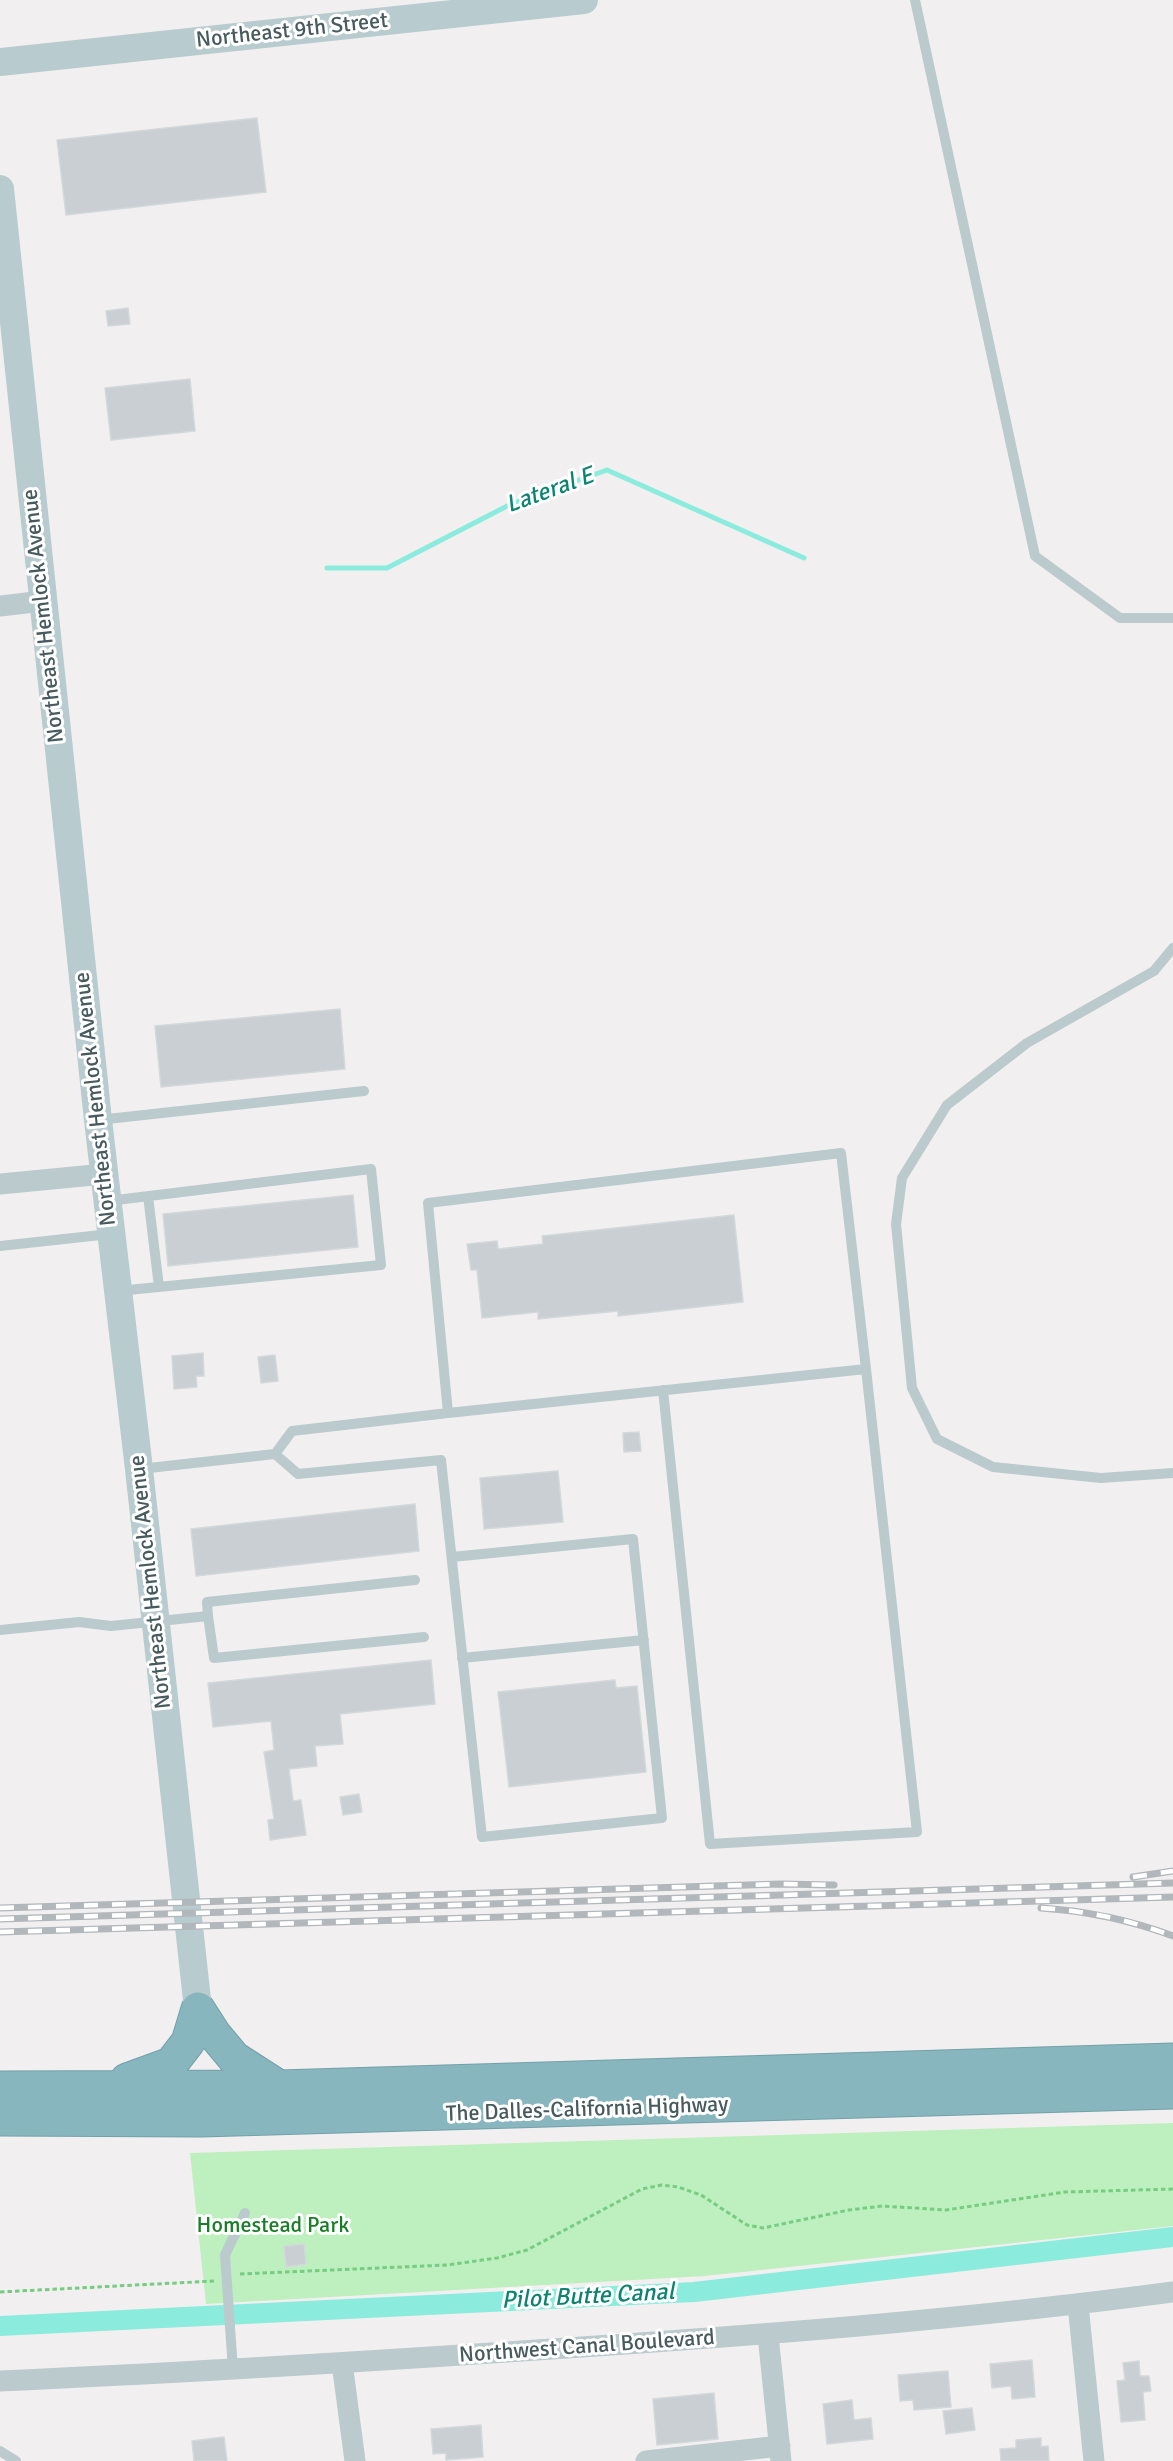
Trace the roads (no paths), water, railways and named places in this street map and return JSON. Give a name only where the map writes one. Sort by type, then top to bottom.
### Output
[{"type":"highway","points":[[198,2009],[214,2034],[234,2058],[279,2087]]},
{"type":"highway","points":[[102,2089],[171,2064],[188,2042],[198,2009]]},
{"type":"highway","name":"The Dalles-California Highway","points":[[0,2088],[279,2087],[1173,2060]]},
{"type":"highway","name":"The Dalles-California Highway","points":[[0,2119],[201,2120],[1173,2092]]},
{"type":"street","name":"Northeast 9th Street","points":[[0,62],[584,0]]},
{"type":"street","name":"Northeast Hemlock Avenue","points":[[0,189],[105,1187],[140,1468],[198,2009]]},
{"type":"street","points":[[0,606],[43,601]]},
{"type":"street","points":[[0,1184],[105,1187]]},
{"type":"street","name":"Northwest Canal Boulevard","points":[[0,2381],[233,2370],[768,2335],[1078,2305],[1173,2292]]},
{"type":"street","points":[[1078,2305],[1094,2461]]},
{"type":"street","points":[[646,2461],[780,2453],[768,2335]]},
{"type":"street","points":[[342,2363],[355,2461]]},
{"type":"lane","points":[[915,0],[1035,556],[1120,618],[1173,618]]},
{"type":"lane","points":[[1173,948],[1154,971],[1027,1043],[947,1105],[902,1178],[896,1224],[912,1389],[937,1439],[993,1467],[1101,1479],[1173,1473]]},
{"type":"lane","points":[[98,1120],[364,1091]]},
{"type":"lane","points":[[448,1413],[428,1203],[841,1153],[917,1832],[710,1844],[663,1390]]},
{"type":"lane","points":[[105,1187],[148,1196],[371,1169],[381,1265],[118,1291]]},
{"type":"lane","points":[[148,1196],[159,1287]]},
{"type":"lane","points":[[0,1246],[111,1234]]},
{"type":"lane","points":[[275,1454],[292,1431],[866,1369]]},
{"type":"lane","points":[[140,1468],[275,1454],[298,1474],[441,1460],[482,1837],[662,1818],[633,1539],[452,1557]]},
{"type":"lane","points":[[415,1580],[207,1602],[214,1658],[424,1637]]},
{"type":"lane","points":[[0,1630],[79,1622],[111,1626],[208,1616]]},
{"type":"lane","points":[[462,1658],[644,1640]]},
{"type":"lane","points":[[233,2370],[225,2255],[245,2213]]},
{"type":"lane","points":[[0,2451],[16,2461]]},
{"type":"waterway","name":"Lateral E","points":[[327,568],[387,568],[511,504],[607,470],[804,558]]},
{"type":"waterway","name":"Pilot Butte Canal","points":[[0,2326],[694,2292],[1173,2237]]},
{"type":"railway","points":[[1133,1877],[1173,1871]]},
{"type":"railway","points":[[0,1919],[1173,1883]]},
{"type":"railway","points":[[0,1908],[780,1884],[834,1885]]},
{"type":"railway","points":[[0,1932],[1173,1897]]},
{"type":"railway","points":[[1041,1908],[1108,1917],[1173,1936]]},
{"type":"park label","name":"Homestead Park","points":[[273,2226]]}]
